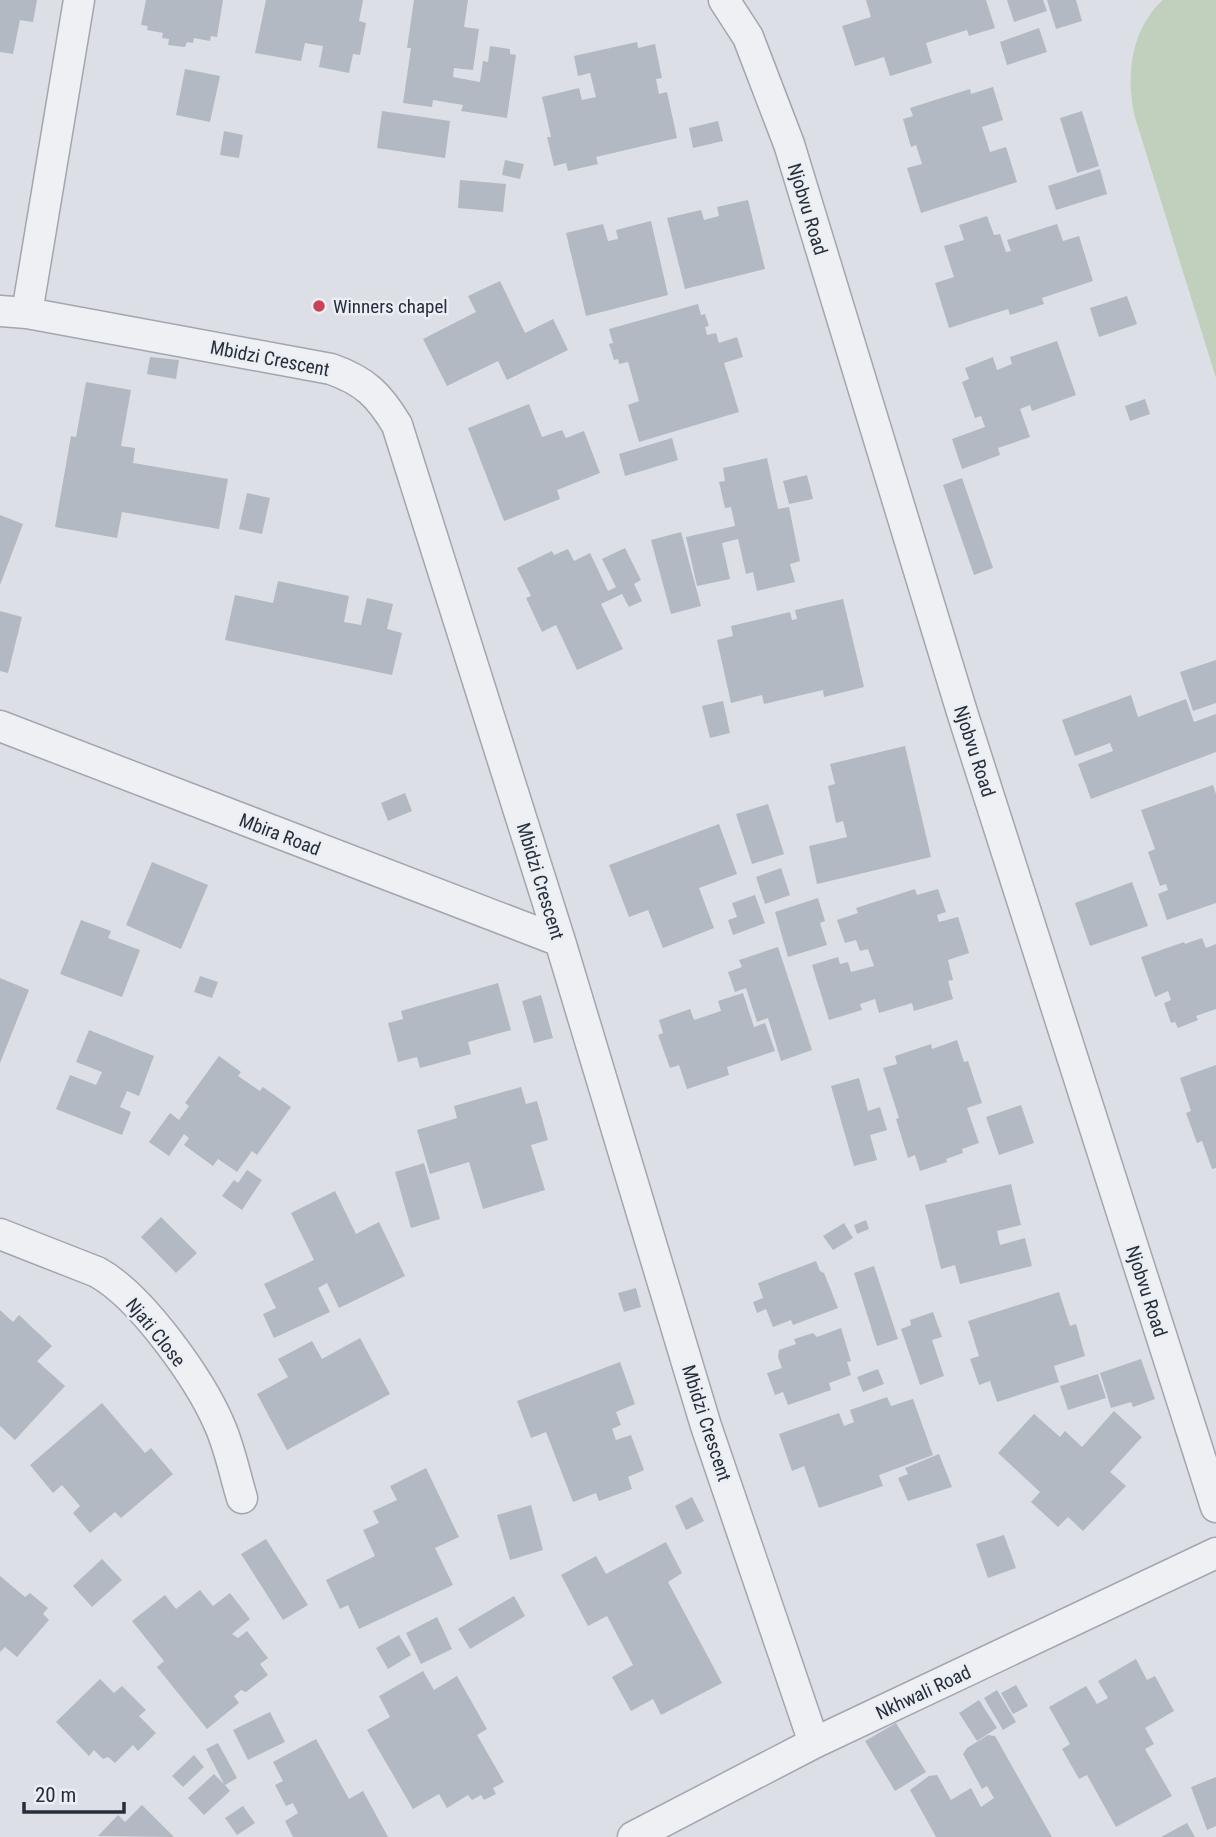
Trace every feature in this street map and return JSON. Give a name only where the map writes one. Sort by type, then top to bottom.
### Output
[{"type":"street","points":[[14,312],[79,0]]},
{"type":"street","name":"Njobvu Road","points":[[724,0],[748,37],[789,144],[962,712],[1216,1507]]},
{"type":"street","name":"Mbidzi Crescent","points":[[14,312],[331,369],[352,376],[367,385],[387,408],[397,425],[560,941],[706,1426],[814,1743]]},
{"type":"street","name":"Mbira Road","points":[[0,726],[560,941]]},
{"type":"street","name":"Njati Close","points":[[0,1234],[97,1272],[109,1279],[142,1309],[178,1356],[211,1407],[221,1429],[242,1498]]},
{"type":"street","name":"Nkhwali Road","points":[[634,1837],[814,1743],[1216,1553]]},
{"type":"green space","points":[[1163,0],[1216,0],[1216,378],[1134,114],[1131,68],[1134,53],[1144,24]]},
{"type":"building","points":[[0,0],[37,0],[33,22],[20,20],[13,54],[0,52]]},
{"type":"building","points":[[146,0],[223,0],[217,37],[211,36],[210,41],[194,38],[193,43],[187,42],[185,47],[168,45],[169,39],[162,38],[163,33],[147,30],[148,26],[141,25]]},
{"type":"building","points":[[266,0],[363,0],[359,21],[366,23],[360,55],[353,54],[349,73],[319,67],[323,46],[305,43],[301,61],[255,53]]},
{"type":"building","points":[[414,0],[468,0],[464,27],[479,29],[473,70],[454,68],[453,77],[480,82],[483,61],[488,62],[490,46],[510,49],[510,54],[516,55],[507,118],[461,111],[463,105],[433,100],[432,107],[403,103],[411,48],[407,48]]},
{"type":"building","points":[[866,0],[986,0],[995,28],[969,36],[967,30],[926,43],[932,63],[890,76],[884,57],[855,66],[842,26],[871,17]]},
{"type":"building","points":[[1007,0],[1043,0],[1047,11],[1014,22]]},
{"type":"building","points":[[1047,0],[1076,0],[1082,21],[1056,29]]},
{"type":"building","points":[[1039,28],[1047,52],[1007,65],[1000,42]]},
{"type":"building","points":[[637,42],[638,48],[655,44],[662,78],[656,79],[659,94],[667,92],[677,138],[596,157],[598,164],[568,171],[566,163],[554,166],[542,97],[579,88],[582,100],[596,97],[590,73],[578,76],[574,56]]},
{"type":"building","points":[[185,69],[220,76],[210,122],[176,115]]},
{"type":"building","points":[[993,87],[1003,120],[982,127],[990,152],[1006,147],[1017,182],[921,213],[907,168],[922,164],[916,145],[911,147],[903,119],[913,116],[910,108],[970,89],[971,94]]},
{"type":"building","points":[[382,111],[450,121],[445,158],[377,148]]},
{"type":"building","points":[[1082,111],[1099,166],[1077,173],[1060,118]]},
{"type":"building","points":[[718,121],[723,141],[693,148],[689,128]]},
{"type":"building","points":[[224,131],[243,135],[239,158],[220,155]]},
{"type":"building","points":[[505,160],[524,164],[520,179],[502,175]]},
{"type":"building","points":[[1100,169],[1107,194],[1056,210],[1048,186]]},
{"type":"building","points":[[460,180],[506,184],[503,212],[458,208]]},
{"type":"building","points":[[748,200],[765,269],[685,289],[667,218],[701,210],[704,220],[719,216],[717,207]]},
{"type":"building","points":[[987,216],[994,235],[1000,234],[1006,252],[1011,251],[1007,240],[1057,224],[1063,241],[1079,236],[1093,281],[1042,298],[1044,304],[1010,315],[1008,309],[949,328],[935,283],[954,277],[944,246],[964,240],[959,225]]},
{"type":"building","points":[[651,221],[668,295],[586,316],[566,233],[603,224],[608,241],[618,239],[616,230]]},
{"type":"building","points":[[500,281],[525,333],[553,319],[568,350],[507,380],[498,361],[447,386],[423,339],[476,312],[468,296]]},
{"type":"building","points":[[1127,296],[1137,324],[1099,337],[1090,308]]},
{"type":"building","points":[[698,304],[701,315],[705,314],[709,326],[705,327],[707,335],[716,333],[719,343],[737,337],[743,357],[724,363],[739,412],[639,442],[628,405],[639,401],[628,362],[619,364],[618,359],[614,360],[609,344],[613,343],[609,329]]},
{"type":"building","points":[[1057,341],[1076,395],[1032,411],[1030,405],[1020,409],[1030,437],[998,448],[1000,455],[962,469],[952,439],[985,427],[981,416],[975,418],[962,382],[969,379],[965,368],[993,357],[997,370],[1012,364],[1010,357]]},
{"type":"building","points":[[150,357],[179,360],[176,379],[147,374]]},
{"type":"building","points":[[86,382],[131,390],[121,446],[135,448],[133,463],[228,479],[219,529],[122,512],[117,538],[55,527],[71,436],[76,437]]},
{"type":"building","points":[[1145,399],[1150,414],[1130,421],[1125,406]]},
{"type":"building","points":[[529,404],[542,437],[562,430],[566,438],[584,431],[600,473],[557,490],[560,499],[504,521],[468,428]]},
{"type":"building","points":[[672,438],[678,460],[625,476],[619,454]]},
{"type":"building","points":[[767,458],[778,509],[789,507],[800,561],[790,564],[795,582],[757,591],[753,572],[746,574],[738,539],[722,543],[730,579],[697,586],[686,537],[735,526],[731,507],[725,508],[719,482],[725,481],[723,468]]},
{"type":"building","points":[[807,475],[813,499],[789,504],[783,481]]},
{"type":"building","points":[[962,478],[993,568],[974,575],[943,485]]},
{"type":"building","points":[[247,493],[270,498],[262,534],[239,529]]},
{"type":"building","points":[[0,515],[23,524],[0,585]]},
{"type":"building","points":[[681,532],[701,606],[671,614],[651,540]]},
{"type":"building","points":[[625,548],[641,580],[634,584],[642,601],[629,607],[622,594],[601,604],[623,649],[577,670],[556,625],[542,632],[526,598],[531,596],[517,568],[552,551],[554,555],[568,549],[574,561],[590,553],[608,591],[616,587],[602,559]]},
{"type":"building","points":[[278,581],[349,596],[344,622],[361,625],[367,598],[393,604],[387,629],[402,633],[392,675],[225,640],[235,595],[273,603]]},
{"type":"building","points":[[843,599],[864,687],[824,697],[823,690],[764,704],[762,695],[731,703],[717,640],[733,636],[731,626],[790,612],[792,620],[797,619],[795,610]]},
{"type":"building","points":[[0,611],[22,617],[8,673],[0,671]]},
{"type":"building","points":[[1216,660],[1216,703],[1193,711],[1180,672]]},
{"type":"building","points":[[1131,695],[1138,717],[1186,699],[1194,722],[1216,714],[1216,752],[1091,799],[1078,764],[1113,751],[1110,743],[1075,756],[1062,720]]},
{"type":"building","points":[[723,701],[730,733],[710,738],[702,706]]},
{"type":"building","points":[[905,746],[931,857],[817,884],[809,846],[847,837],[843,821],[836,823],[828,786],[835,784],[830,764]]},
{"type":"building","points":[[1213,785],[1216,794],[1216,903],[1167,920],[1158,894],[1168,890],[1166,884],[1160,886],[1148,852],[1155,849],[1141,810]]},
{"type":"building","points":[[405,793],[412,811],[388,821],[381,803]]},
{"type":"building","points":[[768,804],[784,854],[752,864],[736,814]]},
{"type":"building","points":[[719,824],[737,874],[699,888],[714,928],[663,948],[648,910],[629,917],[609,865]]},
{"type":"building","points":[[152,862],[208,885],[181,949],[126,925]]},
{"type":"building","points":[[781,868],[790,895],[765,904],[756,877]]},
{"type":"building","points":[[1132,882],[1148,926],[1090,946],[1075,903]]},
{"type":"building","points":[[915,889],[917,895],[938,889],[946,912],[937,915],[939,922],[958,917],[969,953],[948,960],[953,980],[948,981],[953,999],[914,1011],[912,1003],[879,1013],[875,999],[860,1004],[862,1010],[829,1020],[812,965],[838,957],[840,964],[848,962],[851,972],[874,966],[868,949],[860,951],[856,940],[845,943],[837,920],[858,913],[856,908]]},
{"type":"building","points":[[755,895],[765,923],[733,935],[728,920],[737,917],[732,903]]},
{"type":"building","points":[[818,898],[825,921],[820,923],[827,945],[788,957],[775,912]]},
{"type":"building","points":[[81,920],[111,931],[108,938],[140,950],[122,997],[60,974]]},
{"type":"building","points":[[1202,938],[1206,948],[1216,944],[1216,1009],[1196,1016],[1198,1020],[1178,1028],[1175,1022],[1171,1023],[1164,1003],[1171,1000],[1168,991],[1155,997],[1141,957]]},
{"type":"building","points":[[778,947],[812,1050],[781,1061],[768,1018],[757,1022],[746,988],[735,992],[728,972],[742,967],[739,960]]},
{"type":"building","points":[[200,976],[218,982],[212,998],[194,992]]},
{"type":"building","points":[[0,978],[29,990],[0,1063]]},
{"type":"building","points":[[498,983],[511,1030],[468,1042],[471,1054],[420,1068],[417,1057],[398,1062],[388,1023],[403,1019],[401,1011]]},
{"type":"building","points":[[743,993],[754,1027],[765,1023],[775,1051],[727,1067],[729,1075],[687,1089],[679,1065],[670,1068],[658,1035],[663,1033],[659,1020],[690,1009],[694,1020],[721,1011],[718,1001]]},
{"type":"building","points":[[541,995],[553,1038],[534,1043],[522,1001]]},
{"type":"building","points":[[89,1030],[154,1056],[139,1096],[127,1091],[120,1107],[131,1112],[122,1135],[56,1109],[70,1075],[96,1085],[102,1072],[76,1062]]},
{"type":"building","points":[[957,1040],[964,1062],[968,1061],[982,1103],[967,1108],[979,1143],[962,1149],[963,1153],[946,1159],[947,1162],[920,1171],[915,1155],[908,1158],[883,1068],[897,1064],[895,1056],[931,1044],[932,1049]]},
{"type":"building","points":[[219,1056],[241,1072],[238,1076],[260,1091],[263,1087],[291,1107],[257,1155],[252,1151],[237,1172],[218,1159],[213,1166],[184,1145],[189,1138],[184,1134],[169,1156],[149,1142],[170,1113],[179,1120],[189,1106],[185,1103]]},
{"type":"building","points":[[1216,1065],[1216,1168],[1212,1169],[1202,1141],[1197,1143],[1186,1113],[1191,1111],[1180,1078]]},
{"type":"building","points":[[859,1078],[868,1111],[880,1107],[887,1130],[870,1135],[877,1160],[854,1166],[831,1086]]},
{"type":"building","points":[[521,1087],[526,1104],[537,1101],[548,1140],[531,1145],[545,1190],[483,1209],[469,1162],[430,1174],[417,1130],[457,1118],[454,1106]]},
{"type":"building","points":[[1021,1105],[1034,1143],[999,1155],[986,1117]]},
{"type":"building","points":[[424,1163],[440,1219],[411,1228],[395,1172]]},
{"type":"building","points":[[247,1170],[262,1180],[242,1210],[222,1196],[234,1180],[238,1183]]},
{"type":"building","points":[[1011,1184],[1021,1225],[997,1231],[1000,1245],[1025,1238],[1032,1266],[960,1284],[955,1265],[941,1269],[925,1205]]},
{"type":"building","points":[[335,1191],[356,1234],[379,1222],[405,1276],[339,1308],[327,1283],[318,1288],[330,1312],[274,1338],[263,1314],[276,1308],[264,1284],[314,1260],[291,1213]]},
{"type":"building","points":[[161,1217],[197,1253],[176,1273],[141,1237]]},
{"type":"building","points":[[866,1220],[869,1229],[857,1234],[854,1225]]},
{"type":"building","points":[[844,1223],[853,1238],[833,1250],[823,1236]]},
{"type":"building","points":[[816,1261],[820,1271],[824,1273],[838,1308],[793,1325],[791,1320],[773,1327],[766,1309],[757,1313],[753,1302],[763,1298],[758,1283]]},
{"type":"building","points":[[874,1266],[898,1339],[877,1346],[854,1273]]},
{"type":"building","points":[[636,1288],[641,1307],[624,1312],[618,1293]]},
{"type":"building","points":[[1059,1292],[1070,1326],[1076,1324],[1085,1356],[1054,1366],[1059,1382],[997,1402],[990,1381],[979,1385],[970,1359],[979,1356],[968,1321]]},
{"type":"building","points":[[0,1310],[13,1322],[19,1315],[52,1346],[37,1361],[65,1386],[15,1440],[0,1426]]},
{"type":"building","points":[[933,1312],[942,1337],[932,1340],[944,1376],[920,1385],[901,1329],[911,1325],[910,1320]]},
{"type":"building","points":[[841,1328],[851,1361],[847,1362],[851,1375],[829,1383],[831,1390],[788,1405],[783,1392],[775,1395],[767,1373],[782,1368],[778,1357],[779,1350],[796,1344],[794,1339],[813,1333],[817,1337]]},
{"type":"building","points":[[360,1338],[390,1394],[287,1450],[257,1394],[288,1377],[278,1359],[312,1341],[322,1359]]},
{"type":"building","points":[[1141,1359],[1155,1399],[1133,1407],[1131,1402],[1111,1408],[1100,1373]]},
{"type":"building","points":[[620,1362],[635,1404],[616,1412],[621,1425],[612,1429],[616,1440],[631,1435],[644,1470],[628,1477],[632,1489],[599,1501],[596,1493],[573,1502],[546,1432],[531,1438],[517,1401]]},
{"type":"building","points":[[878,1369],[884,1384],[863,1392],[857,1377]]},
{"type":"building","points":[[1098,1374],[1106,1398],[1068,1410],[1060,1386]]},
{"type":"building","points":[[887,1397],[891,1406],[913,1399],[933,1455],[879,1475],[883,1486],[819,1508],[804,1466],[792,1471],[779,1434],[839,1413],[844,1426],[854,1422],[850,1410]]},
{"type":"building","points":[[102,1403],[145,1453],[151,1448],[173,1474],[121,1518],[115,1512],[90,1533],[73,1513],[80,1506],[62,1485],[53,1493],[30,1465]]},
{"type":"building","points":[[1114,1411],[1142,1437],[1110,1472],[1126,1486],[1083,1531],[1068,1517],[1058,1527],[1031,1502],[1040,1492],[998,1453],[1034,1414],[1060,1437],[1065,1431],[1082,1447]]},
{"type":"building","points":[[939,1454],[952,1487],[908,1501],[898,1478],[908,1474],[905,1468]]},
{"type":"building","points":[[426,1468],[459,1537],[435,1548],[453,1585],[359,1629],[348,1605],[340,1609],[326,1580],[375,1556],[363,1530],[379,1523],[373,1511],[397,1500],[390,1486]]},
{"type":"building","points":[[692,1497],[704,1521],[686,1530],[675,1506]]},
{"type":"building","points":[[531,1505],[543,1550],[510,1560],[497,1515]]},
{"type":"building","points":[[1004,1535],[1016,1568],[988,1578],[976,1544]]},
{"type":"building","points":[[266,1539],[308,1605],[283,1620],[241,1554]]},
{"type":"building","points":[[666,1542],[682,1573],[668,1582],[722,1683],[661,1715],[653,1699],[631,1711],[612,1677],[633,1665],[607,1616],[588,1626],[561,1575],[596,1556],[606,1574]]},
{"type":"building","points":[[102,1559],[122,1580],[92,1607],[73,1586]]},
{"type":"building","points":[[0,1576],[25,1597],[30,1593],[48,1608],[43,1614],[49,1620],[17,1657],[5,1647],[0,1652]]},
{"type":"building","points":[[200,1590],[213,1606],[230,1593],[250,1619],[232,1634],[238,1638],[247,1631],[268,1658],[260,1664],[268,1675],[246,1692],[241,1690],[234,1696],[239,1703],[207,1729],[157,1667],[164,1661],[132,1621],[165,1595],[176,1609]]},
{"type":"building","points":[[514,1596],[525,1616],[470,1649],[458,1629]]},
{"type":"building","points":[[437,1617],[452,1649],[421,1664],[406,1633]]},
{"type":"building","points":[[399,1635],[411,1655],[388,1669],[376,1648]]},
{"type":"building","points":[[1136,1659],[1147,1680],[1155,1676],[1174,1711],[1145,1728],[1154,1744],[1145,1749],[1172,1796],[1116,1827],[1087,1775],[1079,1779],[1062,1749],[1070,1744],[1049,1707],[1086,1686],[1097,1704],[1108,1698],[1098,1681]]},
{"type":"building","points":[[423,1671],[434,1690],[457,1676],[487,1729],[477,1735],[504,1782],[493,1788],[496,1794],[484,1800],[481,1795],[472,1800],[468,1795],[447,1808],[439,1794],[413,1809],[367,1730],[390,1717],[379,1696]]},
{"type":"building","points":[[100,1679],[114,1693],[122,1686],[146,1710],[139,1716],[156,1733],[138,1751],[133,1745],[115,1763],[108,1757],[103,1759],[94,1750],[89,1756],[56,1722]]},
{"type":"building","points":[[1016,1685],[1028,1706],[1013,1714],[1001,1693]]},
{"type":"building","points":[[997,1690],[1016,1722],[1003,1730],[984,1698]]},
{"type":"building","points":[[979,1700],[997,1728],[977,1741],[959,1713]]},
{"type":"building","points":[[270,1712],[285,1742],[248,1760],[233,1730]]},
{"type":"building","points":[[896,1723],[926,1772],[895,1791],[865,1741]]},
{"type":"building","points":[[988,1735],[995,1736],[1052,1837],[936,1837],[910,1790],[929,1776],[937,1775],[951,1800],[971,1788],[981,1807],[994,1798],[987,1786],[982,1789],[963,1754],[967,1748]]},
{"type":"building","points":[[316,1739],[349,1799],[363,1791],[388,1837],[293,1837],[285,1821],[298,1813],[293,1803],[286,1806],[275,1785],[283,1781],[273,1762]]},
{"type":"building","points":[[218,1743],[237,1778],[225,1785],[230,1791],[204,1815],[188,1798],[214,1774],[224,1784],[206,1749]]},
{"type":"building","points":[[194,1755],[204,1767],[183,1787],[172,1776]]},
{"type":"building","points":[[1216,1777],[1216,1826],[1207,1830],[1191,1787]]},
{"type":"building","points":[[142,1805],[174,1837],[98,1836],[118,1815],[125,1822]]},
{"type":"building","points":[[243,1806],[255,1823],[237,1835],[225,1818]]},
{"type":"building","points":[[1187,1823],[1195,1837],[1161,1837]]},
{"type":"place","name":"Winners chapel","points":[[319,306]]}]
